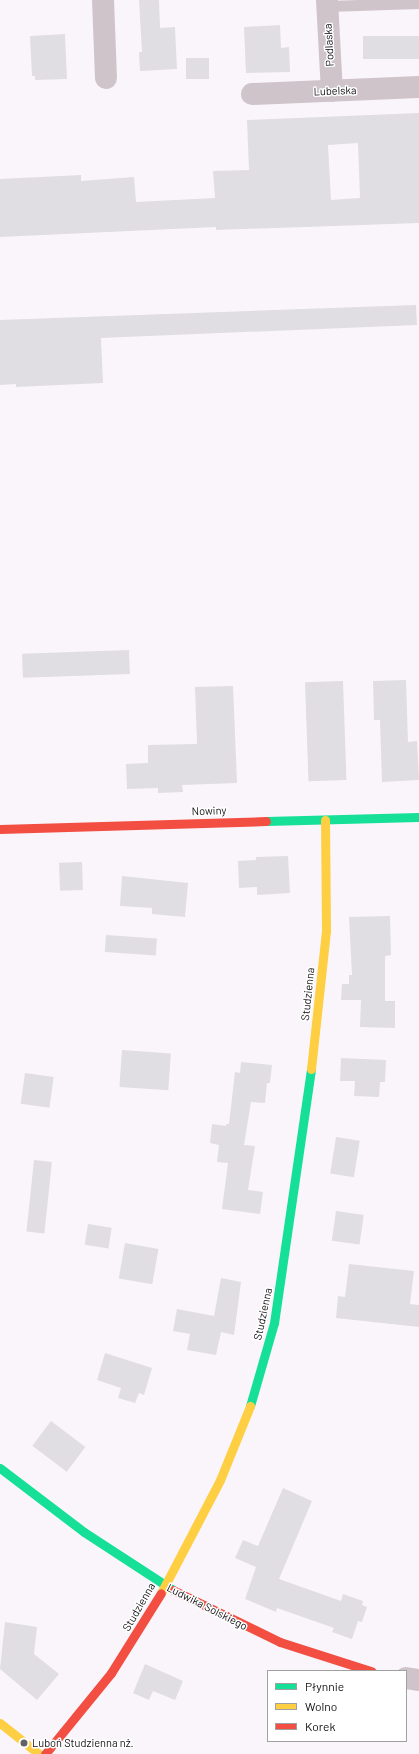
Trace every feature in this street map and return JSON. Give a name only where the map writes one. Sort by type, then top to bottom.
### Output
[{"type":"street","points":[[103,0],[106,78]]},
{"type":"street","name":"Podlaska","points":[[328,3],[332,91]]},
{"type":"street","name":"Lubelska","points":[[252,94],[419,87]]},
{"type":"street","name":"Nowiny","points":[[0,829],[419,818]]},
{"type":"street","name":"Studzienna","points":[[45,1754],[126,1653],[165,1586],[233,1450],[257,1387],[274,1323],[307,1112],[322,985],[326,931],[325,820]]},
{"type":"street","name":"Ludwika Solskiego","points":[[0,1468],[84,1532],[165,1586],[222,1616],[280,1642],[368,1670]]},
{"type":"street","points":[[407,1678],[419,1680]]},
{"type":"street","points":[[0,1723],[39,1754]]},
{"type":"lane","points":[[328,3],[419,3]]},
{"type":"building","points":[[139,0],[159,0],[160,28],[175,27],[177,69],[140,71],[139,52],[142,52]]},
{"type":"building","points":[[280,25],[281,48],[289,47],[290,72],[246,73],[244,27]]},
{"type":"building","points":[[65,34],[67,79],[35,80],[35,76],[32,76],[30,36]]},
{"type":"building","points":[[363,36],[419,36],[419,59],[363,59]]},
{"type":"building","points":[[186,58],[209,58],[209,79],[186,79]]},
{"type":"building","points":[[419,113],[419,223],[216,230],[216,227],[0,237],[0,179],[81,175],[81,181],[134,177],[136,202],[215,198],[213,171],[249,170],[247,120]],"holes":[[[358,143],[360,198],[331,200],[328,145]]]},
{"type":"building","points":[[416,305],[417,325],[101,338],[103,383],[16,387],[16,384],[0,385],[0,320]]},
{"type":"building","points":[[129,650],[130,674],[23,678],[22,654]]},
{"type":"building","points":[[406,680],[408,742],[417,741],[419,780],[382,782],[380,720],[374,720],[373,681]]},
{"type":"building","points":[[343,681],[346,780],[308,781],[305,682]]},
{"type":"building","points":[[233,686],[237,783],[182,785],[183,792],[158,793],[158,788],[127,789],[126,764],[148,763],[148,745],[197,744],[195,687]]},
{"type":"building","points":[[288,856],[290,893],[257,895],[257,887],[239,888],[238,861],[256,860],[256,857]]},
{"type":"building","points":[[82,862],[83,890],[60,891],[59,863]]},
{"type":"building","points":[[122,876],[188,883],[185,917],[152,914],[152,908],[120,906]]},
{"type":"building","points":[[390,916],[391,955],[385,956],[385,1001],[395,1001],[395,1028],[360,1027],[361,1000],[341,1000],[342,984],[349,984],[349,975],[352,975],[349,917]]},
{"type":"building","points":[[106,935],[157,939],[156,956],[105,952]]},
{"type":"building","points":[[122,1050],[171,1053],[168,1090],[119,1087]]},
{"type":"building","points":[[341,1058],[386,1060],[385,1082],[380,1082],[379,1097],[354,1096],[355,1081],[340,1081]]},
{"type":"building","points":[[241,1062],[272,1065],[270,1083],[267,1083],[265,1103],[251,1102],[244,1145],[255,1146],[248,1190],[263,1192],[260,1214],[222,1209],[228,1163],[217,1162],[219,1145],[210,1143],[212,1124],[226,1126],[226,1124],[229,1124],[235,1072],[240,1073]]},
{"type":"building","points":[[25,1073],[54,1077],[49,1108],[21,1104]]},
{"type":"building","points":[[336,1137],[360,1141],[354,1177],[330,1174]]},
{"type":"building","points":[[34,1160],[52,1162],[44,1233],[26,1232]]},
{"type":"building","points":[[336,1211],[364,1215],[360,1245],[332,1241]]},
{"type":"building","points":[[88,1224],[112,1228],[108,1248],[85,1245]]},
{"type":"building","points":[[125,1243],[158,1249],[152,1284],[119,1278]]},
{"type":"building","points":[[349,1264],[414,1271],[410,1304],[419,1305],[419,1327],[336,1318],[338,1296],[345,1297]]},
{"type":"building","points":[[221,1278],[241,1282],[234,1335],[221,1332],[216,1355],[187,1350],[190,1334],[173,1331],[177,1309],[214,1316]]},
{"type":"building","points":[[105,1353],[152,1368],[144,1395],[139,1393],[135,1403],[118,1398],[121,1388],[97,1380]]},
{"type":"building","points":[[51,1421],[85,1447],[67,1472],[32,1446]]},
{"type":"building","points":[[283,1488],[312,1501],[279,1579],[341,1601],[343,1594],[363,1601],[362,1605],[367,1607],[362,1622],[358,1621],[352,1639],[332,1632],[334,1628],[277,1608],[276,1612],[245,1599],[256,1567],[235,1558],[243,1540],[258,1546]]},
{"type":"building","points":[[5,1622],[37,1627],[34,1654],[59,1674],[37,1700],[0,1669]]},
{"type":"building","points":[[145,1664],[183,1681],[175,1700],[153,1691],[149,1700],[133,1693]]},
{"type":"traffic: fast","points":[[266,821],[419,817]]},
{"type":"traffic: fast","points":[[250,1406],[274,1323],[311,1069]]},
{"type":"traffic: fast","points":[[0,1468],[84,1532],[173,1590]]},
{"type":"traffic: slow","points":[[311,1069],[326,931],[325,820]]},
{"type":"traffic: slow","points":[[161,1593],[220,1480],[250,1406]]},
{"type":"traffic: slow","points":[[0,1723],[39,1754]]},
{"type":"traffic: jam","points":[[0,829],[266,821]]},
{"type":"traffic: jam","points":[[173,1590],[280,1642],[368,1670]]},
{"type":"traffic: jam","points":[[45,1754],[111,1673],[161,1593]]},
{"type":"place","name":"Luboń Studzienna nż.","points":[[24,1743]]}]
